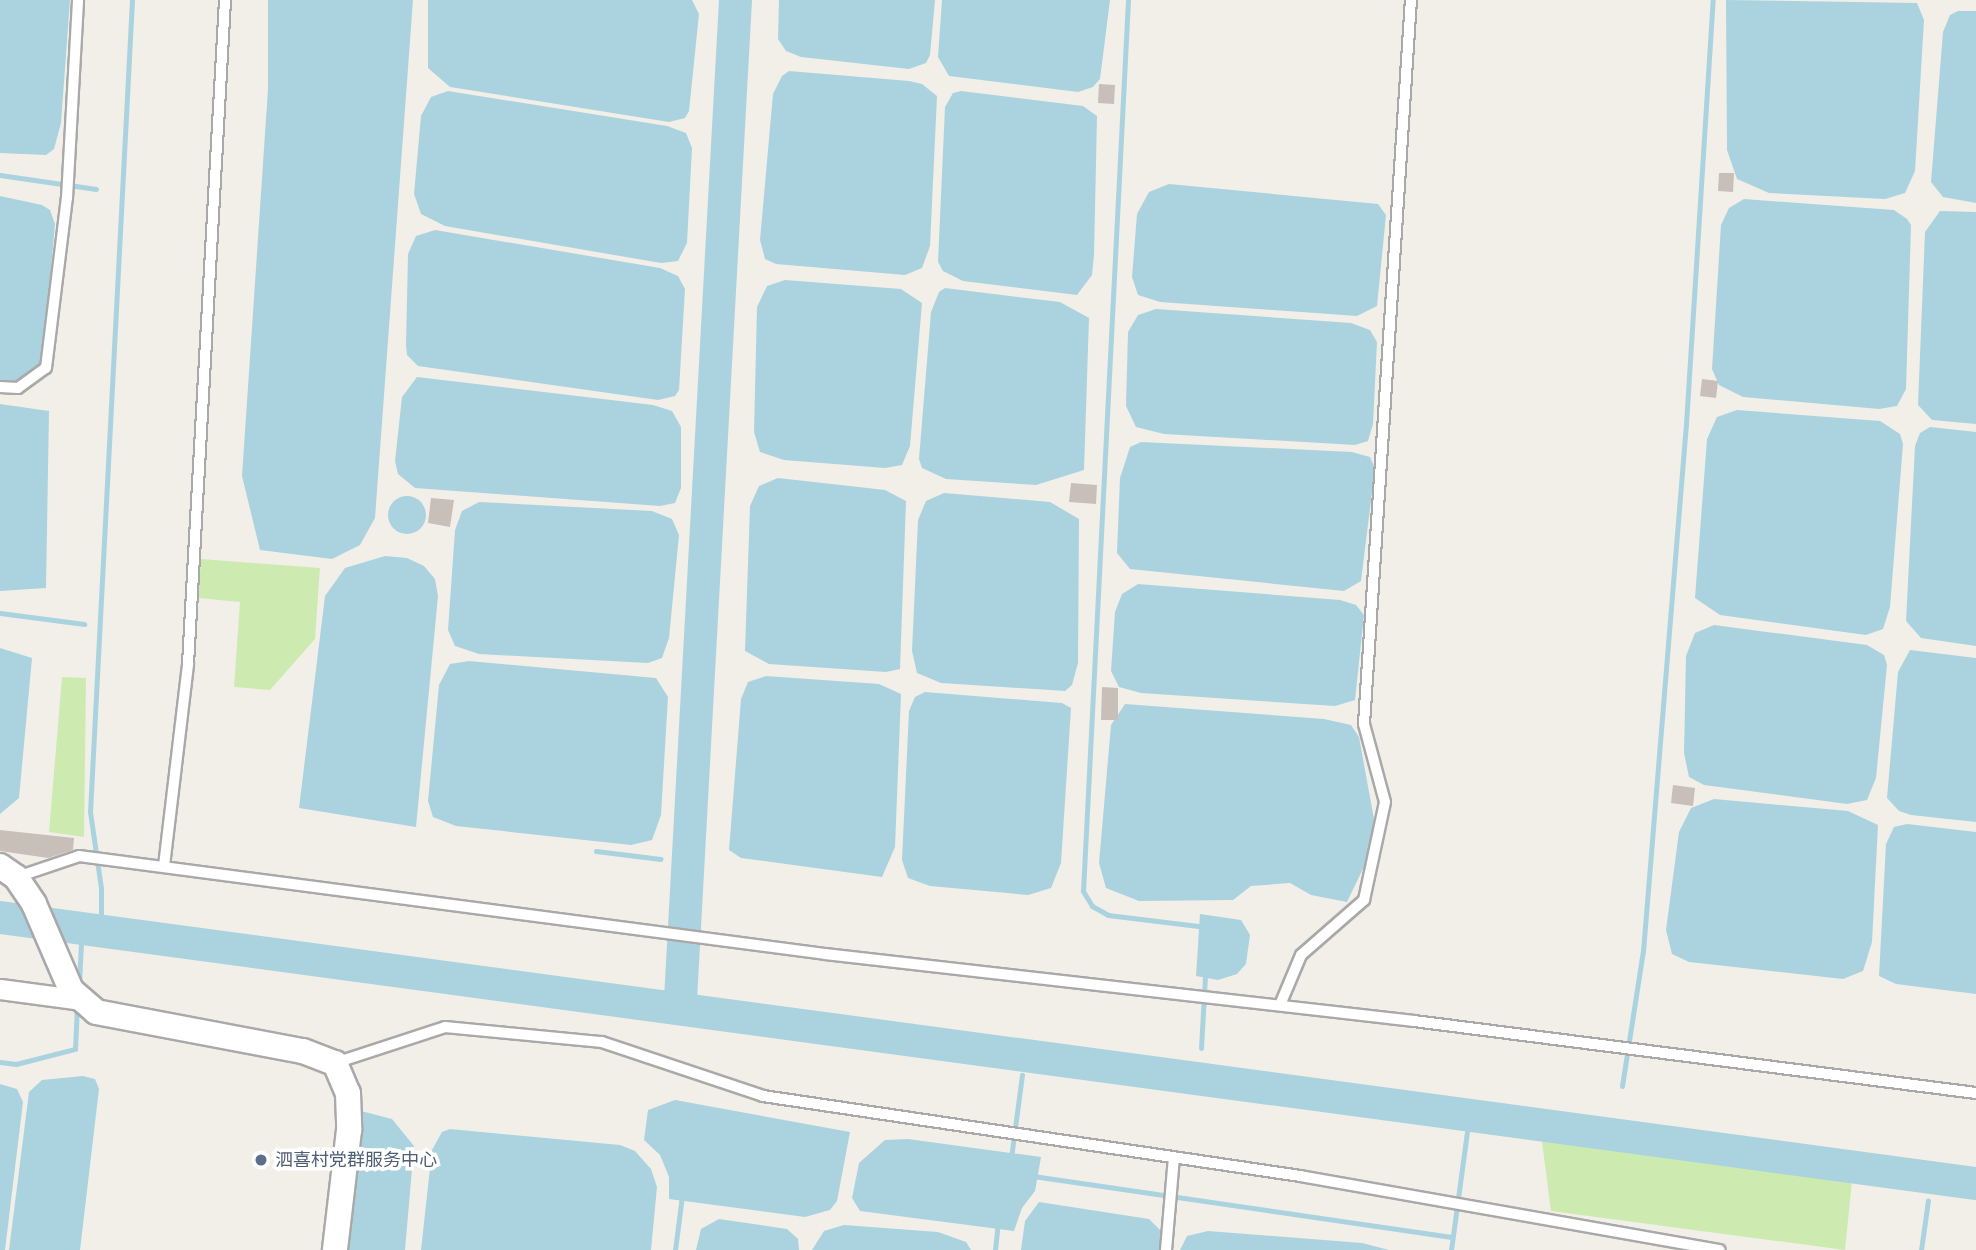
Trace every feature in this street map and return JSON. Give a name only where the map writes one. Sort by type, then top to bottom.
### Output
[{"type":"street","points":[[8,872],[34,904],[64,976],[82,1000],[96,1012],[125,1020],[303,1051],[335,1063],[348,1093],[349,1130],[335,1250]]},
{"type":"street","points":[[0,989],[82,1000]]},
{"type":"lane","points":[[0,387],[18,388],[46,368],[67,198],[78,0]]},
{"type":"lane","points":[[164,866],[188,664],[225,0]]},
{"type":"lane","points":[[1280,1005],[1301,955],[1364,900],[1385,802],[1364,723],[1411,0]]},
{"type":"lane","points":[[8,872],[79,856],[825,954],[1280,1005],[1976,1093]]},
{"type":"lane","points":[[335,1063],[444,1027],[502,1030],[602,1042],[763,1096],[1174,1157],[1720,1250]]},
{"type":"lane","points":[[1166,1250],[1174,1157]]},
{"type":"green space","points":[[201,559],[320,568],[315,639],[270,690],[234,687],[240,602],[198,598]]},
{"type":"green space","points":[[62,677],[86,678],[84,837],[49,832]]},
{"type":"green space","points":[[1541,1134],[1852,1181],[1845,1250],[1551,1211]]},
{"type":"water","points":[[0,0],[70,0],[61,123],[54,149],[46,155],[0,153]]},
{"type":"water","points":[[268,0],[413,0],[375,518],[360,545],[332,559],[260,550],[242,476],[268,89]]},
{"type":"water","points":[[428,0],[692,0],[699,14],[689,111],[685,118],[669,122],[450,87],[428,68]]},
{"type":"water","points":[[779,0],[935,0],[930,55],[926,63],[909,69],[801,57],[786,51],[778,39]]},
{"type":"water","points":[[942,0],[1110,0],[1100,79],[1093,87],[1078,92],[949,76],[938,57]]},
{"type":"water","points":[[1726,0],[1917,3],[1924,20],[1915,171],[1905,193],[1885,199],[1769,193],[1737,179],[1727,150]]},
{"type":"water","points":[[1958,11],[1976,11],[1976,203],[1943,197],[1931,182],[1943,32],[1950,15]]},
{"type":"water","points":[[789,71],[909,81],[922,84],[937,96],[930,246],[922,268],[905,275],[776,264],[765,259],[760,240],[773,94],[782,76]]},
{"type":"water","points":[[448,91],[667,126],[686,133],[692,148],[687,243],[678,261],[661,263],[445,226],[421,214],[414,194],[421,116],[431,97]]},
{"type":"water","points":[[961,91],[1083,106],[1097,116],[1092,275],[1077,295],[963,281],[943,271],[938,262],[945,107],[953,93]]},
{"type":"water","points":[[1169,184],[1378,204],[1386,215],[1377,306],[1357,316],[1160,302],[1138,295],[1132,277],[1137,214],[1149,192]]},
{"type":"water","points":[[0,196],[42,205],[50,210],[55,224],[43,360],[39,372],[22,383],[0,383]]},
{"type":"water","points":[[1744,199],[1894,210],[1907,219],[1911,225],[1906,389],[1897,406],[1879,409],[1743,397],[1719,385],[1712,369],[1721,225],[1729,208]]},
{"type":"water","points":[[1940,211],[1976,212],[1976,424],[1932,420],[1918,405],[1925,232]]},
{"type":"water","points":[[435,230],[660,268],[678,276],[685,289],[679,390],[675,396],[658,400],[418,366],[407,355],[406,345],[408,254],[416,236]]},
{"type":"water","points":[[785,280],[901,289],[922,303],[910,446],[902,465],[885,468],[784,460],[760,452],[754,432],[757,307],[767,286]]},
{"type":"water","points":[[945,288],[1060,302],[1089,318],[1084,470],[1036,485],[946,479],[922,468],[919,459],[931,312],[939,292]]},
{"type":"water","points":[[1156,309],[1351,323],[1370,330],[1377,342],[1373,424],[1368,441],[1355,445],[1164,434],[1136,427],[1126,406],[1128,332],[1138,315]]},
{"type":"water","points":[[417,377],[653,405],[672,411],[681,427],[681,488],[675,503],[660,506],[415,488],[398,474],[395,461],[402,397]]},
{"type":"water","points":[[0,404],[49,411],[46,588],[0,591]]},
{"type":"water","points":[[1737,410],[1880,421],[1900,434],[1903,444],[1890,607],[1883,629],[1866,635],[1720,615],[1695,598],[1707,439],[1717,417]]},
{"type":"water","points":[[1930,427],[1976,432],[1976,646],[1921,638],[1906,621],[1915,446],[1920,433]]},
{"type":"water","points":[[1141,442],[1352,452],[1370,457],[1375,468],[1361,581],[1344,591],[1130,569],[1117,553],[1120,478],[1130,447]]},
{"type":"water","points":[[778,478],[885,490],[906,501],[900,669],[886,672],[769,664],[745,651],[750,506],[759,486]]},
{"type":"water","points":[[944,493],[1050,502],[1079,519],[1078,663],[1072,685],[1065,691],[941,683],[917,673],[912,651],[918,520],[926,501]]},
{"type":"water","points":[[407,496],[420,502],[426,515],[420,528],[407,534],[394,528],[388,515],[394,502]]},
{"type":"water","points":[[479,502],[652,511],[672,519],[679,535],[669,638],[662,658],[648,663],[479,654],[455,646],[448,630],[455,530],[462,511]]},
{"type":"water","points":[[385,556],[407,558],[424,566],[435,579],[438,596],[416,827],[299,808],[325,596],[345,568]]},
{"type":"water","points":[[1138,584],[1340,600],[1356,605],[1364,615],[1355,700],[1335,706],[1141,693],[1119,687],[1111,671],[1115,612],[1122,594]]},
{"type":"water","points":[[1714,625],[1867,645],[1884,655],[1887,665],[1876,778],[1867,800],[1847,804],[1704,785],[1689,777],[1684,753],[1686,656],[1695,633]]},
{"type":"water","points":[[0,648],[32,658],[19,798],[0,814]]},
{"type":"water","points":[[1910,650],[1976,658],[1976,822],[1911,815],[1899,811],[1887,798],[1898,672]]},
{"type":"water","points":[[469,661],[656,678],[668,697],[661,815],[652,840],[631,845],[456,826],[433,817],[428,801],[439,685],[450,664]]},
{"type":"water","points":[[766,676],[879,684],[901,694],[895,847],[882,877],[741,858],[729,850],[741,699],[748,682]]},
{"type":"water","points":[[925,692],[1062,703],[1071,708],[1061,863],[1051,888],[1028,895],[930,886],[908,878],[902,860],[909,711],[915,697]]},
{"type":"water","points":[[1125,704],[1324,719],[1351,725],[1359,737],[1374,819],[1372,850],[1347,902],[1311,895],[1290,883],[1251,886],[1233,900],[1139,901],[1106,888],[1099,863],[1111,725]]},
{"type":"water","points":[[1714,799],[1848,811],[1878,825],[1872,942],[1863,971],[1843,979],[1689,962],[1672,954],[1666,930],[1679,832],[1691,808]]},
{"type":"water","points":[[1907,824],[1976,832],[1976,994],[1896,984],[1879,976],[1886,844],[1894,827]]},
{"type":"water","points":[[1200,914],[1241,920],[1250,935],[1246,964],[1237,974],[1218,980],[1196,976]]},
{"type":"water","points":[[83,1076],[95,1079],[99,1089],[80,1250],[9,1250],[29,1092],[42,1080]]},
{"type":"water","points":[[0,1084],[17,1089],[23,1102],[5,1250],[0,1250]]},
{"type":"water","points":[[675,1100],[850,1132],[837,1201],[830,1210],[805,1217],[669,1199],[669,1177],[660,1155],[644,1140],[648,1110]]},
{"type":"water","points":[[357,1110],[392,1119],[414,1146],[405,1250],[343,1250]]},
{"type":"water","points":[[450,1129],[620,1145],[635,1151],[651,1169],[657,1187],[651,1250],[421,1250],[432,1150],[442,1132]]},
{"type":"water","points":[[908,1139],[1041,1157],[1035,1191],[1022,1208],[1014,1231],[860,1211],[852,1198],[859,1163],[885,1140]]},
{"type":"water","points":[[1039,1202],[1149,1219],[1162,1232],[1162,1250],[1021,1250],[1025,1221]]},
{"type":"water","points":[[719,1219],[787,1229],[798,1239],[799,1250],[696,1250],[701,1229]]},
{"type":"water","points":[[844,1225],[938,1232],[966,1242],[971,1250],[812,1250],[824,1231]]},
{"type":"water","points":[[1208,1231],[1362,1243],[1389,1250],[1180,1250],[1187,1236]]},
{"type":"building","points":[[1099,84],[1115,85],[1114,104],[1098,103]]},
{"type":"building","points":[[1719,173],[1734,173],[1733,192],[1718,191]]},
{"type":"building","points":[[1702,379],[1718,381],[1716,398],[1700,396]]},
{"type":"building","points":[[1071,483],[1097,485],[1096,504],[1069,502]]},
{"type":"building","points":[[431,498],[454,500],[450,527],[428,523]]},
{"type":"building","points":[[1102,687],[1118,688],[1118,720],[1101,720]]},
{"type":"building","points":[[1673,785],[1695,788],[1693,806],[1671,803]]},
{"type":"building","points":[[0,830],[74,838],[73,850],[48,858],[0,851]]},
{"type":"waterway","points":[[101,930],[101,888],[90,812],[132,0]]},
{"type":"waterway","points":[[680,999],[735,0]]},
{"type":"waterway","points":[[1128,0],[1083,891],[1092,906],[1108,915],[1206,927]]},
{"type":"waterway","points":[[1622,1086],[1643,951],[1686,424],[1713,0]]},
{"type":"waterway","points":[[0,175],[96,189]]},
{"type":"waterway","points":[[0,613],[84,624]]},
{"type":"waterway","points":[[596,851],[661,859]]},
{"type":"waterway","points":[[0,917],[1976,1183]]},
{"type":"waterway","points":[[79,982],[81,943]]},
{"type":"waterway","points":[[1201,1048],[1205,976]]},
{"type":"waterway","points":[[0,1062],[16,1064],[75,1049],[77,1005]]},
{"type":"waterway","points":[[1011,1158],[1022,1075]]},
{"type":"waterway","points":[[1451,1250],[1468,1125]]},
{"type":"waterway","points":[[1033,1176],[1452,1237]]},
{"type":"waterway","points":[[675,1250],[682,1195]]},
{"type":"waterway","points":[[1921,1250],[1928,1200]]},
{"type":"waterway","points":[[995,1250],[998,1222]]},
{"type":"place","name":"泗喜村党群服务中心","points":[[261,1160]]}]
